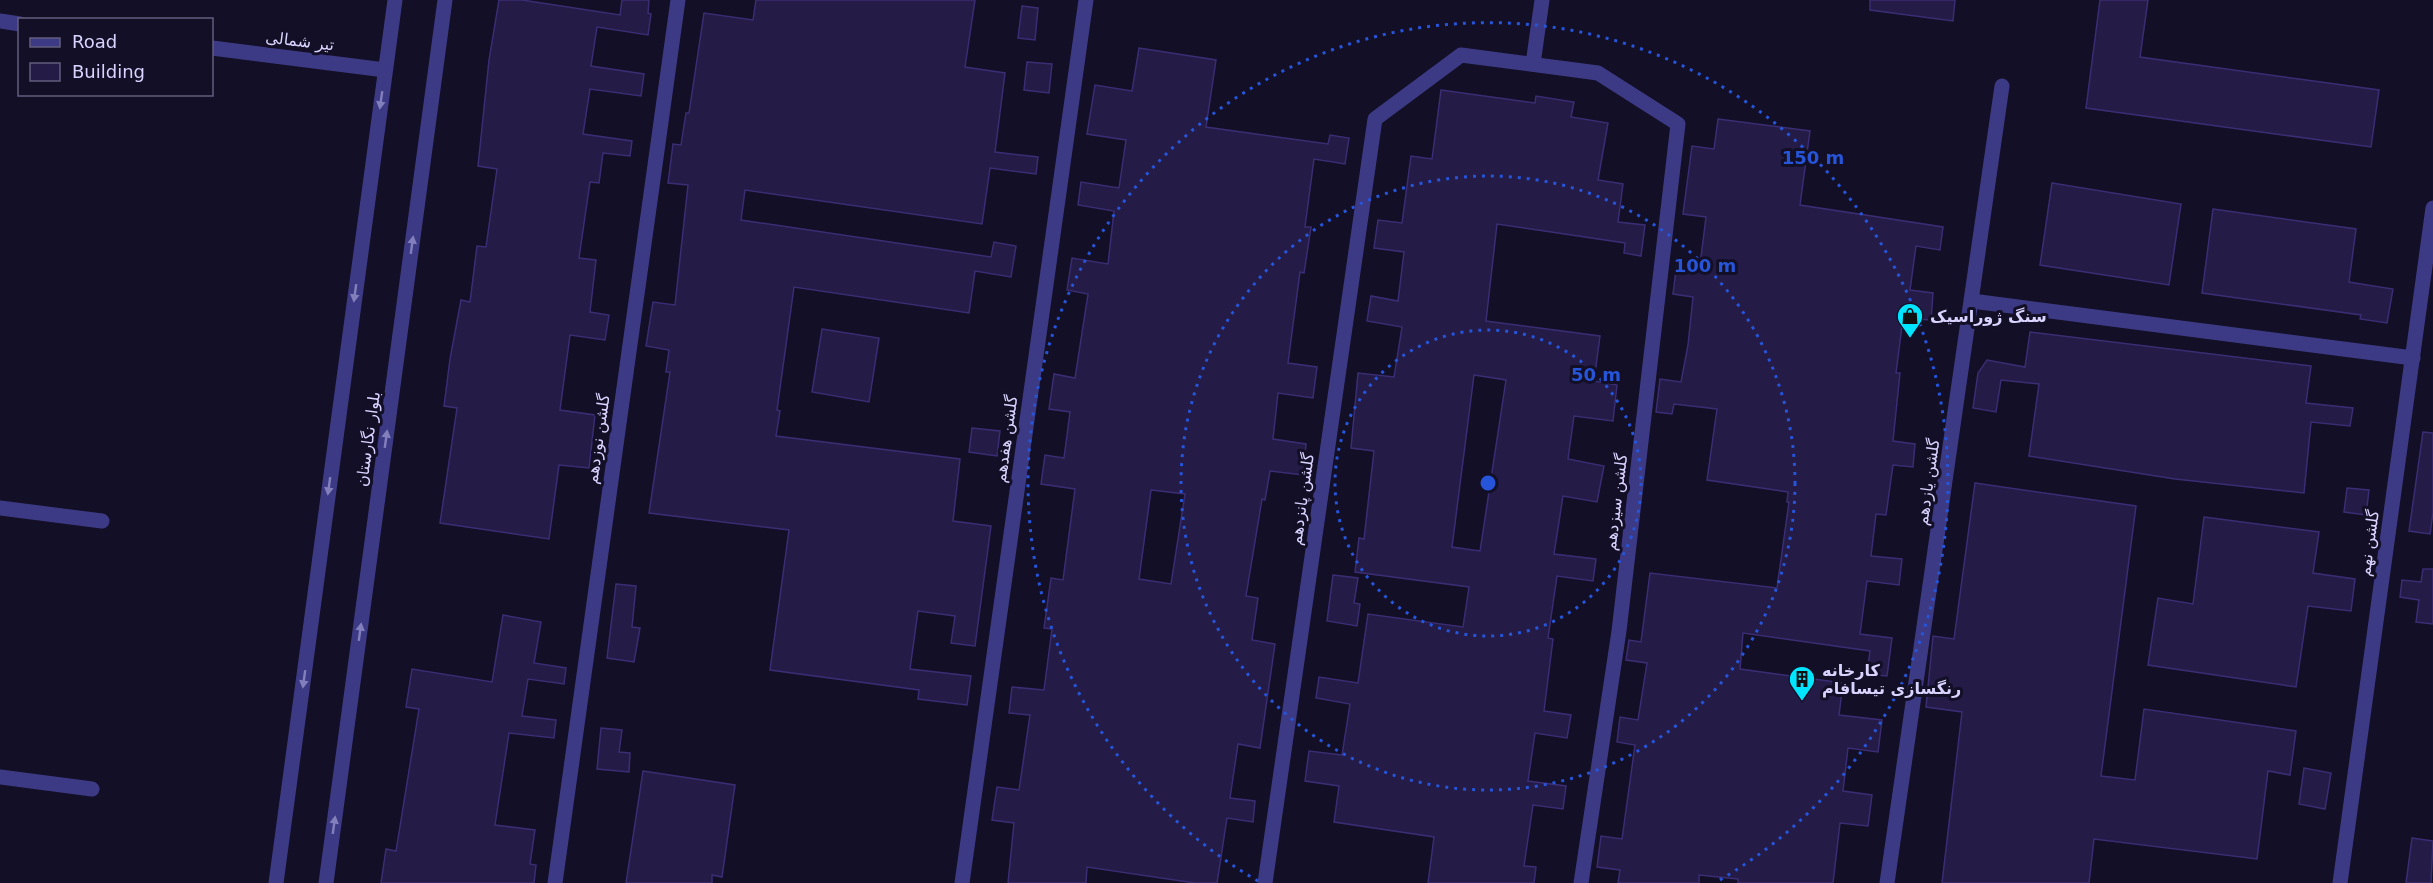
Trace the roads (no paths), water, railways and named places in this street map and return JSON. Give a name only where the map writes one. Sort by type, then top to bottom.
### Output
[{"type":"street","name":"بلوار نگارستان","points":[[276,883],[395,0]]},
{"type":"street","name":"بلوار نگارستان","points":[[326,883],[445,0]]},
{"type":"street","name":"گلشن نوزدهم","points":[[555,883],[678,0]]},
{"type":"street","name":"گلشن هفدهم","points":[[962,883],[1086,0]]},
{"type":"street","points":[[1533,64],[1542,0]]},
{"type":"street","points":[[0,21],[18,24]]},
{"type":"street","name":"تیر شمالی","points":[[213,48],[385,70]]},
{"type":"street","name":"گلشن پانزدهم","points":[[1265,883],[1375,119],[1461,54],[1533,64]]},
{"type":"street","name":"گلشن سیزدهم","points":[[1533,64],[1598,73],[1678,124],[1619,630],[1581,883]]},
{"type":"street","name":"گلشن یازدهم","points":[[1887,883],[2002,86]]},
{"type":"street","name":"گلشن نهم","points":[[2340,883],[2432,218]]},
{"type":"street","points":[[1972,302],[2413,358]]},
{"type":"street","points":[[0,508],[102,521]]},
{"type":"street","points":[[0,777],[92,789]]},
{"type":"place","name":"سنگ ژوراسیک","points":[[1910,339]]},
{"type":"place","name":"کارخانه رنگسازی تیسافام","points":[[1802,702]]}]
